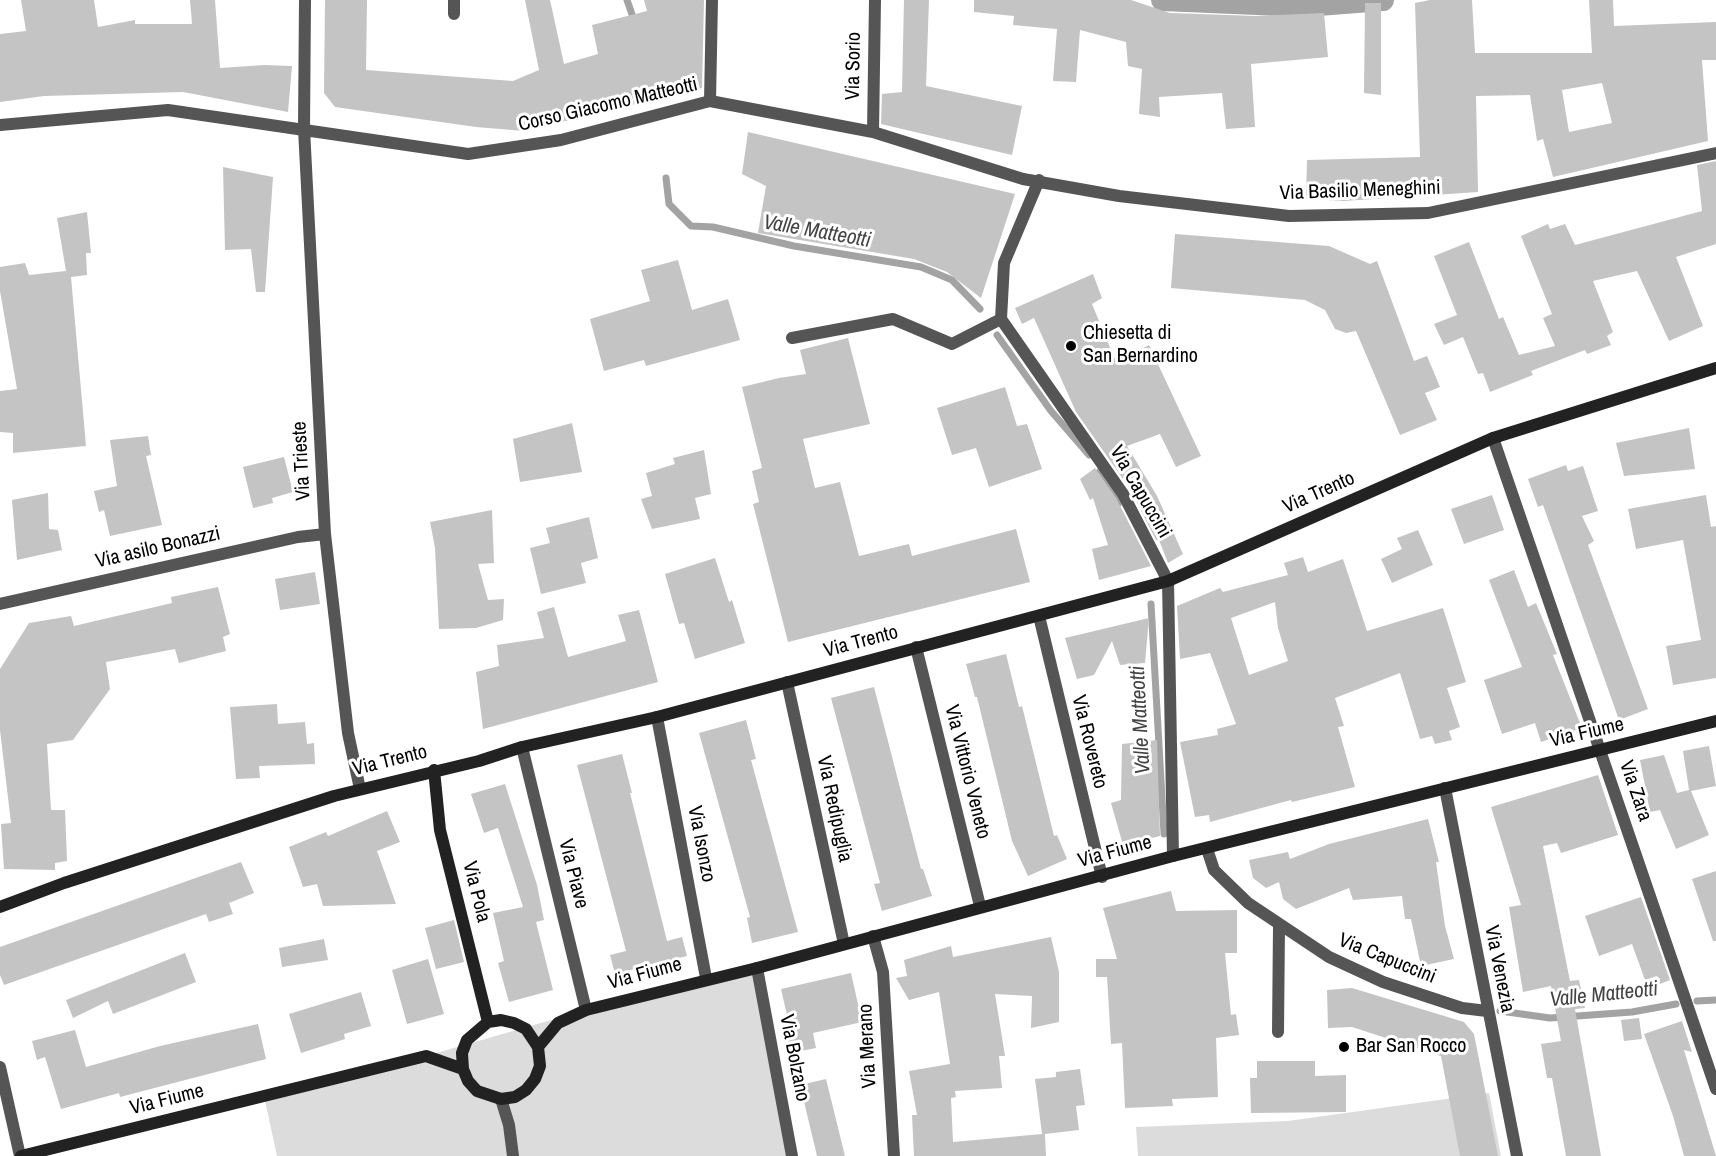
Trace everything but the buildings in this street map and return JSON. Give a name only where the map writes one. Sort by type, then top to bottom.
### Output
[{"type":"street","name":"Via Trieste","points":[[305,0],[304,129],[325,534],[348,733],[360,789]]},
{"type":"street","points":[[454,0],[454,14]]},
{"type":"street","points":[[710,101],[712,0]]},
{"type":"street","name":"Via Sorio","points":[[873,132],[875,0]]},
{"type":"street","name":"Corso Giacomo Matteotti","points":[[0,125],[168,110],[468,154],[561,140],[710,101],[873,132],[1023,179],[1039,180]]},
{"type":"street","name":"Via Basilio Meneghini","points":[[1039,180],[1119,196],[1289,216],[1428,213],[1716,153]]},
{"type":"street","points":[[792,338],[892,319],[952,344],[1001,319],[1004,263],[1039,180]]},
{"type":"street","name":"Via Capuccini","points":[[1001,319],[1123,494],[1168,581],[1173,856]]},
{"type":"street","name":"Via Trento","points":[[0,907],[64,883],[360,789],[478,761],[522,747],[657,717],[1168,581],[1493,438],[1716,368]]},
{"type":"street","name":"Via Zara","points":[[1493,438],[1716,1089]]},
{"type":"street","name":"Via asilo Bonazzi","points":[[0,604],[325,534]]},
{"type":"street","name":"Via Rovereto","points":[[1039,616],[1102,877]]},
{"type":"street","name":"Via Vittorio Veneto","points":[[916,648],[980,906]]},
{"type":"street","name":"Via Redipuglia","points":[[787,682],[844,944]]},
{"type":"street","name":"Via Isonzo","points":[[657,717],[706,978]]},
{"type":"street","name":"Via Fiume","points":[[538,1047],[558,1023],[586,1010],[706,978],[757,968],[980,906],[1102,877],[1173,856],[1716,721]]},
{"type":"street","name":"Via Piave","points":[[522,747],[586,1010]]},
{"type":"street","name":"Via Pola","points":[[434,770],[440,830],[488,1023]]},
{"type":"street","name":"Via Venezia","points":[[1445,788],[1517,1156]]},
{"type":"street","name":"Via Capuccini","points":[[1207,849],[1214,870],[1248,903],[1329,957],[1383,982],[1462,1008],[1487,1011]]},
{"type":"street","points":[[1278,1032],[1280,926]]},
{"type":"street","name":"Via Merano","points":[[873,936],[883,972],[894,1156]]},
{"type":"street","name":"Via Bolzano","points":[[757,968],[792,1156]]},
{"type":"street","points":[[501,1020],[514,1023],[526,1029],[538,1047],[540,1066],[535,1079],[526,1090],[515,1097],[501,1099],[477,1091],[468,1081],[463,1069],[462,1053],[467,1040],[488,1023],[501,1020]]},
{"type":"street","name":"Via Fiume","points":[[20,1156],[426,1056],[463,1069]]},
{"type":"street","points":[[0,1067],[20,1156]]},
{"type":"street","points":[[501,1099],[509,1125],[513,1156]]},
{"type":"shaded area","points":[[757,968],[792,1156],[277,1156],[264,1096],[426,1056],[586,1010]]},
{"type":"shaded area","points":[[1489,1093],[1501,1156],[1138,1156],[1136,1127],[1288,1121]]},
{"type":"waterway","name":"Valle Matteotti","points":[[627,0],[635,23]]},
{"type":"waterway","points":[[1162,0],[1305,6],[1383,0]]},
{"type":"waterway","name":"Valle Matteotti","points":[[666,178],[669,204],[691,226],[713,227],[794,246],[921,267],[952,280],[980,309]]},
{"type":"waterway","name":"Valle Matteotti","points":[[997,335],[1051,411],[1089,455]]},
{"type":"waterway","name":"Valle Matteotti","points":[[1100,471],[1118,504]]},
{"type":"waterway","name":"Valle Matteotti","points":[[1151,604],[1164,834]]},
{"type":"waterway","name":"Valle Matteotti","points":[[1697,1001],[1716,1000]]},
{"type":"waterway","name":"Valle Matteotti","points":[[1500,1011],[1550,1018],[1632,1012],[1676,1004]]},
{"type":"place","name":"Chiesetta di San Bernardino","points":[[1071,346]]},
{"type":"place","name":"Bar San Rocco","points":[[1344,1047]]}]
